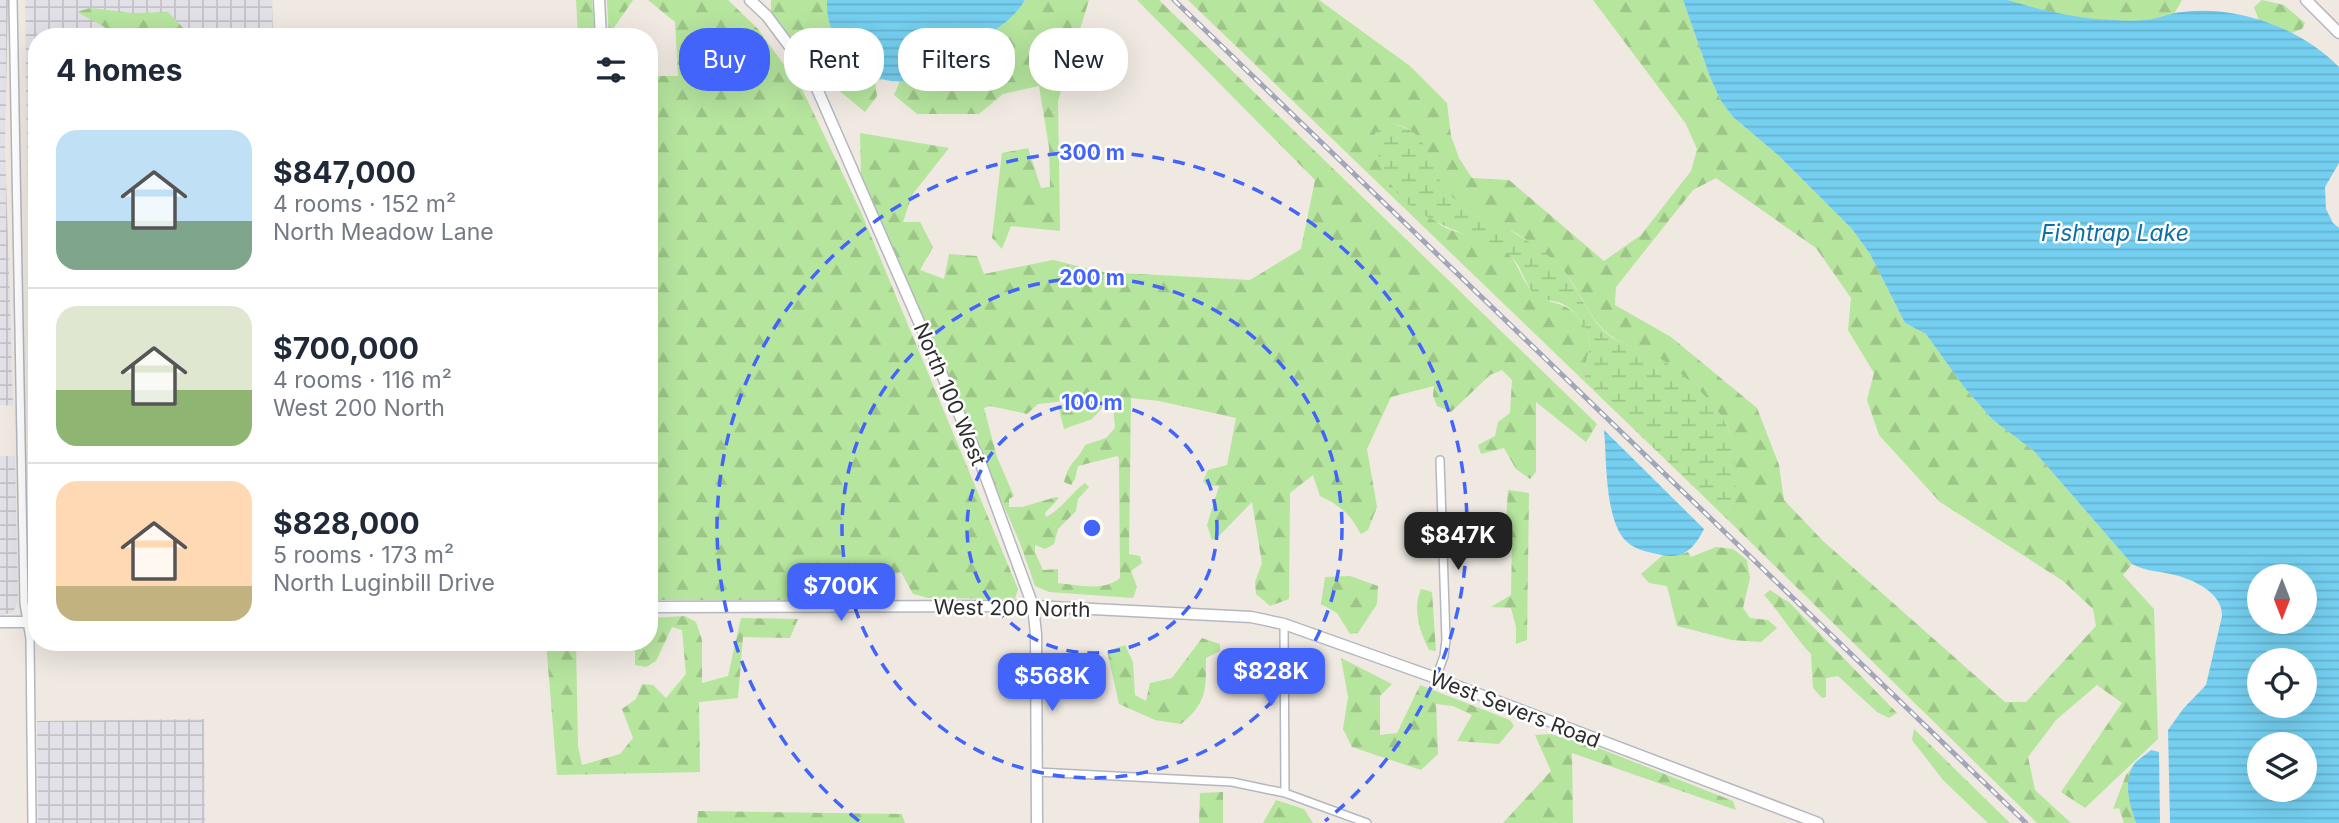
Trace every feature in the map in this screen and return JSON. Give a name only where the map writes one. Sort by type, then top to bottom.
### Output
[{"type":"street","points":[[13,0],[24,603],[28,612]]},
{"type":"street","points":[[599,0],[601,28]]},
{"type":"street","name":"North 100 West","points":[[750,0],[767,16],[811,75],[981,464],[1033,606],[1036,634],[1037,823]]},
{"type":"street","points":[[2306,0],[2339,33]]},
{"type":"street","points":[[1436,678],[1444,656],[1446,640],[1440,460]]},
{"type":"street","name":"West 200 North","points":[[658,607],[1033,606],[1207,614]]},
{"type":"street","name":"West Severs Road","points":[[1207,614],[1251,617],[1284,624],[1436,678],[1818,823]]},
{"type":"street","points":[[0,622],[28,622]]},
{"type":"street","points":[[1284,624],[1285,793]]},
{"type":"street","points":[[30,651],[32,823]]},
{"type":"street","points":[[1037,772],[1232,782],[1285,793],[1367,823]]},
{"type":"shaded area","points":[[0,0],[8,0],[5,143],[13,406],[0,405]]},
{"type":"shaded area","points":[[25,0],[272,0],[273,28],[28,28],[28,202]]},
{"type":"shaded area","points":[[0,456],[15,456],[18,601],[13,612],[0,616]]},
{"type":"shaded area","points":[[204,719],[205,823],[38,823],[37,721]]},
{"type":"green space","points":[[576,0],[592,0],[594,28],[578,28]]},
{"type":"green space","points":[[607,0],[633,0],[614,28],[609,28]]},
{"type":"green space","points":[[648,0],[728,0],[757,28],[679,28],[679,91],[770,91],[770,46],[784,65],[784,91],[803,91],[861,212],[1018,589],[1015,599],[928,598],[913,594],[901,572],[888,577],[889,595],[868,600],[658,600],[658,76],[678,76],[675,22]]},
{"type":"green space","points":[[771,0],[827,0],[832,28],[784,28],[784,34],[771,16]]},
{"type":"green space","points":[[1025,0],[1089,0],[1080,28],[1029,28],[1029,88],[1003,94],[979,114],[917,114],[894,95],[898,86],[898,91],[1015,91],[1015,28],[996,28],[1018,10]]},
{"type":"green space","points":[[1137,0],[1159,0],[1597,424],[1586,442],[1536,402],[1536,472],[1530,479],[1516,469],[1504,448],[1481,454],[1478,445],[1495,436],[1498,422],[1510,413],[1512,380],[1502,370],[1490,375],[1451,412],[1437,406],[1433,396],[1434,386],[1391,397],[1367,449],[1377,507],[1368,530],[1361,534],[1344,511],[1320,496],[1313,475],[1290,493],[1289,599],[1270,606],[1256,594],[1255,582],[1262,563],[1252,502],[1212,540],[1207,525],[1219,486],[1206,485],[1203,481],[1208,470],[1227,465],[1236,418],[1159,401],[1131,398],[1129,554],[1140,556],[1142,563],[1131,571],[1137,587],[1133,598],[1049,592],[1035,586],[1020,543],[861,178],[860,133],[949,148],[912,195],[903,222],[920,222],[933,247],[920,270],[944,279],[949,254],[977,256],[984,274],[1053,260],[1102,272],[1250,280],[1301,249],[1315,180]],"holes":[[[1065,401],[1059,409],[1064,429],[1092,419],[1107,403],[1113,407],[1115,428],[1106,438],[1085,445],[1068,470],[1064,482],[1071,485],[1078,466],[1117,456],[1119,458],[1120,578],[1106,585],[1058,583],[1058,569],[1043,570],[1035,552],[1035,545],[1045,549],[1054,544],[1058,529],[1076,511],[1078,499],[1089,487],[1085,483],[1046,517],[1045,513],[1059,498],[1022,507],[1009,507],[1009,499],[1014,496],[997,457],[984,408],[990,406],[1027,414],[1038,404]]]},
{"type":"green space","points":[[1188,0],[1319,0],[1410,66],[1447,103],[1451,136],[1459,158],[1472,178],[1509,180],[1604,261],[1641,235],[1691,171],[1697,149],[1686,124],[1593,0],[1683,0],[1710,77],[1721,101],[1733,117],[1778,155],[1852,229],[1870,254],[1905,323],[1926,334],[1964,387],[1993,420],[2034,451],[2132,564],[2123,575],[2154,609],[2158,739],[2085,808],[2061,792],[2122,703],[2097,685],[2056,720],[2028,757],[2035,790],[2071,823],[2037,823],[1725,517],[1734,493],[1732,440],[1720,414],[1702,393],[1663,361],[1619,341],[1606,332],[1592,316],[1571,280],[1536,246],[1514,232],[1477,216],[1457,202],[1443,186],[1413,132],[1405,127],[1382,126],[1428,210],[1440,225],[1502,247],[1536,295],[1564,306],[1578,317],[1585,327],[1589,342],[1586,383]],"holes":[[[1716,178],[1816,248],[1851,298],[1848,330],[1874,373],[1867,400],[1879,435],[1940,502],[2063,581],[2093,609],[2096,626],[2026,702],[2005,702],[1823,541],[1784,500],[1779,465],[1757,408],[1671,337],[1615,305],[1616,287],[1693,190]]]},
{"type":"green space","points":[[2008,0],[2182,0],[2174,14],[2150,20],[2113,21],[2077,17]]},
{"type":"green space","points":[[2262,0],[2284,5],[2305,23],[2302,29],[2292,33],[2259,21],[2254,7]]},
{"type":"green space","points":[[90,8],[132,13],[168,12],[183,28],[106,28],[77,12]]},
{"type":"green space","points":[[840,91],[876,91],[877,96],[865,112]]},
{"type":"green space","points":[[1040,91],[1061,91],[1058,101],[1060,231],[1011,226],[1002,249],[992,238],[1002,153],[1028,148],[1041,188],[1050,187],[1049,147]]},
{"type":"green space","points":[[1391,124],[1412,131],[1419,137],[1440,180],[1460,204],[1475,215],[1521,237],[1551,259],[1565,273],[1593,318],[1607,334],[1664,361],[1692,383],[1717,410],[1732,439],[1736,474],[1733,499],[1725,517],[1586,383],[1588,335],[1574,312],[1562,304],[1543,300],[1535,294],[1518,265],[1499,247],[1441,224],[1412,207],[1400,196],[1383,169],[1375,133],[1382,126]]},
{"type":"green space","points":[[1508,490],[1529,493],[1527,640],[1516,644],[1516,627],[1511,608],[1491,607],[1511,595],[1512,541],[1494,533],[1467,527],[1473,518],[1506,521]]},
{"type":"green space","points":[[1716,547],[1733,549],[1747,560],[1750,578],[1743,608],[1750,618],[1768,620],[1777,628],[1761,642],[1732,640],[1677,626],[1667,586],[1649,583],[1641,574],[1663,555],[1688,552],[1691,557]]},
{"type":"green space","points":[[1350,576],[1378,586],[1377,604],[1358,633],[1350,634],[1337,613],[1321,604],[1325,577]]},
{"type":"green space","points":[[1421,589],[1432,592],[1436,651],[1429,650],[1418,620],[1417,604]]},
{"type":"green space","points":[[1770,590],[1790,603],[1897,713],[1889,718],[1877,712],[1838,676],[1826,678],[1826,697],[1822,698],[1813,688],[1811,654],[1764,595]]},
{"type":"green space","points":[[685,616],[696,622],[702,640],[702,683],[728,676],[741,618],[798,619],[790,638],[743,637],[738,698],[699,702],[700,772],[557,775],[547,651],[576,651],[578,746],[582,765],[620,754],[633,738],[622,709],[636,699],[642,684],[653,685],[666,698],[686,674],[682,630],[672,627],[656,661],[646,667],[635,665],[635,651],[658,651],[658,618]]},
{"type":"green space","points":[[1202,638],[1220,644],[1220,651],[1206,658],[1203,695],[1196,709],[1181,724],[1155,720],[1119,704],[1107,651],[1125,645],[1133,662],[1135,695],[1146,701],[1150,683],[1172,678]]},
{"type":"green space","points":[[1341,658],[1392,684],[1380,696],[1380,735],[1397,733],[1420,685],[1510,720],[1514,726],[1499,744],[1457,741],[1472,715],[1453,706],[1436,704],[1438,754],[1421,770],[1352,747],[1343,729],[1348,697]]},
{"type":"green space","points":[[1914,729],[2010,823],[1988,823],[1943,780],[1912,740]]},
{"type":"green space","points":[[1551,734],[1596,747],[1733,801],[1736,810],[1572,753],[1573,823],[1503,823],[1551,771],[1535,735]]},
{"type":"green space","points":[[2133,766],[2129,795],[2136,823],[2124,823],[2119,808],[2113,809],[2126,775]]},
{"type":"green space","points":[[1223,792],[1223,823],[1199,823],[1200,793]]},
{"type":"green space","points":[[1276,800],[1304,809],[1313,823],[1263,823]]},
{"type":"green space","points":[[698,811],[902,814],[905,823],[697,823]]},
{"type":"water","points":[[827,0],[1025,0],[998,28],[898,28],[898,81],[884,79],[884,28],[832,28]]},
{"type":"water","name":"Fishtrap Lake","points":[[1683,0],[2008,0],[2073,16],[2125,21],[2182,12],[2224,12],[2267,22],[2287,31],[2324,53],[2339,67],[2339,163],[2325,187],[2326,209],[2333,223],[2339,228],[2339,823],[2170,823],[2168,730],[2206,685],[2222,616],[2218,601],[2206,589],[2191,580],[2132,564],[2034,451],[1993,420],[1964,387],[1926,334],[1905,323],[1870,254],[1852,229],[1778,155],[1733,117],[1721,101]]},
{"type":"water","points":[[1604,430],[1704,529],[1688,551],[1677,556],[1654,553],[1634,547],[1622,537],[1611,509]]},
{"type":"water","points":[[2151,750],[2159,752],[2160,823],[2136,823],[2128,780],[2134,764]]},
{"type":"railway","points":[[1174,0],[2026,823]]}]
